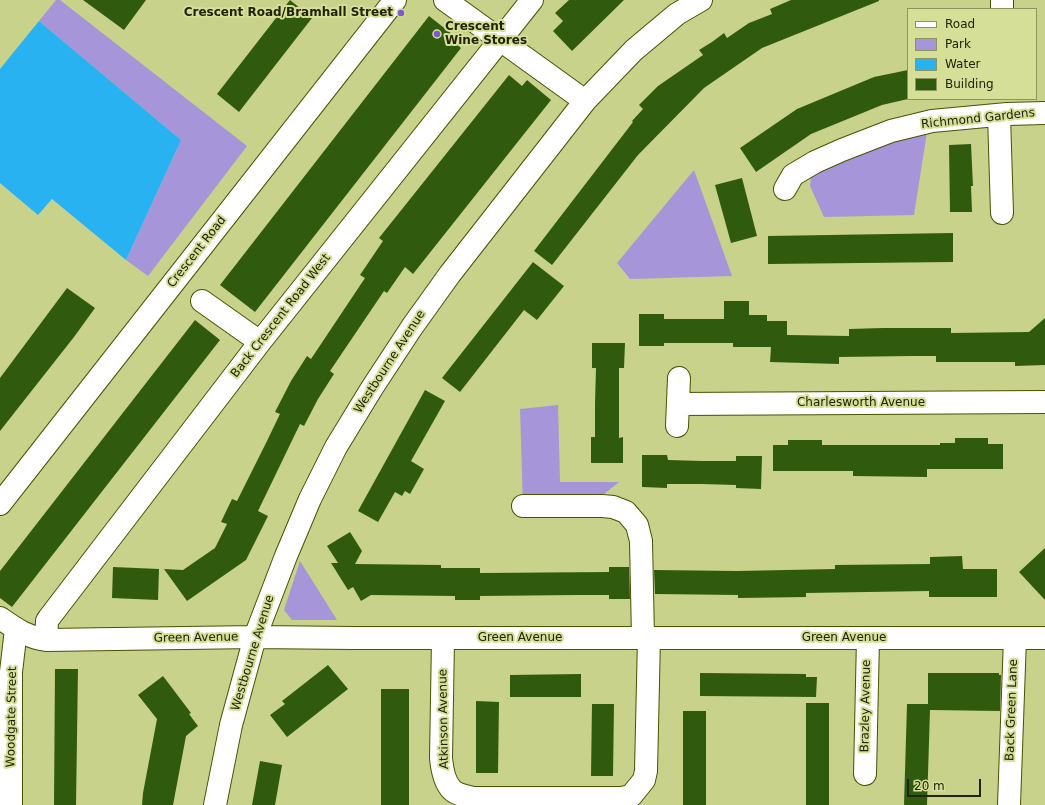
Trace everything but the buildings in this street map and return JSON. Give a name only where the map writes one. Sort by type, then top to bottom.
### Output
[{"type":"street","name":"Crescent Road","points":[[0,504],[395,0]]},
{"type":"street","points":[[445,0],[585,101]]},
{"type":"street","name":"Back Crescent Road West","points":[[46,640],[48,618],[260,342],[532,0]]},
{"type":"street","name":"Westbourne Avenue","points":[[215,805],[231,725],[255,637],[310,498],[336,447],[412,327],[450,274],[585,101],[634,50],[677,14],[701,0]]},
{"type":"street","points":[[1002,213],[1004,109]]},
{"type":"street","name":"Richmond Gardens","points":[[785,189],[793,175],[815,162],[891,131],[932,121],[1004,109],[1045,113]]},
{"type":"street","points":[[202,302],[260,342]]},
{"type":"street","points":[[677,426],[679,378]]},
{"type":"street","name":"Charlesworth Avenue","points":[[678,404],[1045,402]]},
{"type":"street","points":[[523,506],[602,506],[613,507],[626,512],[637,525],[641,541],[646,638]]},
{"type":"street","name":"Green Avenue","points":[[8,624],[25,634],[46,640],[255,637],[1045,638]]},
{"type":"street","name":"Woodgate Street","points":[[8,624],[6,679],[11,805]]},
{"type":"street","name":"Atkinson Avenue","points":[[443,638],[442,758],[446,781],[452,791],[473,798],[621,798],[631,796],[644,780],[646,771],[646,638]]},
{"type":"street","name":"Brazley Avenue","points":[[865,774],[868,638]]},
{"type":"street","name":"Back Green Lane","points":[[1009,805],[1015,638]]},
{"type":"green space","points":[[56,0],[60,0],[247,146],[148,276],[126,260],[181,140],[39,21]]},
{"type":"green space","points":[[927,132],[914,215],[824,217],[810,186],[811,176],[879,144]]},
{"type":"green space","points":[[694,170],[732,276],[630,279],[617,263]]},
{"type":"green space","points":[[558,405],[560,482],[619,482],[589,506],[523,506],[520,409]]},
{"type":"green space","points":[[300,561],[337,620],[292,620],[284,610]]},
{"type":"water","points":[[39,21],[181,140],[126,260],[52,199],[38,215],[0,183],[0,69]]},
{"type":"place","name":"Crescent Road/Bramhall Street","points":[[401,13]]},
{"type":"place","name":"Crescent Wine Stores","points":[[437,34]]}]
